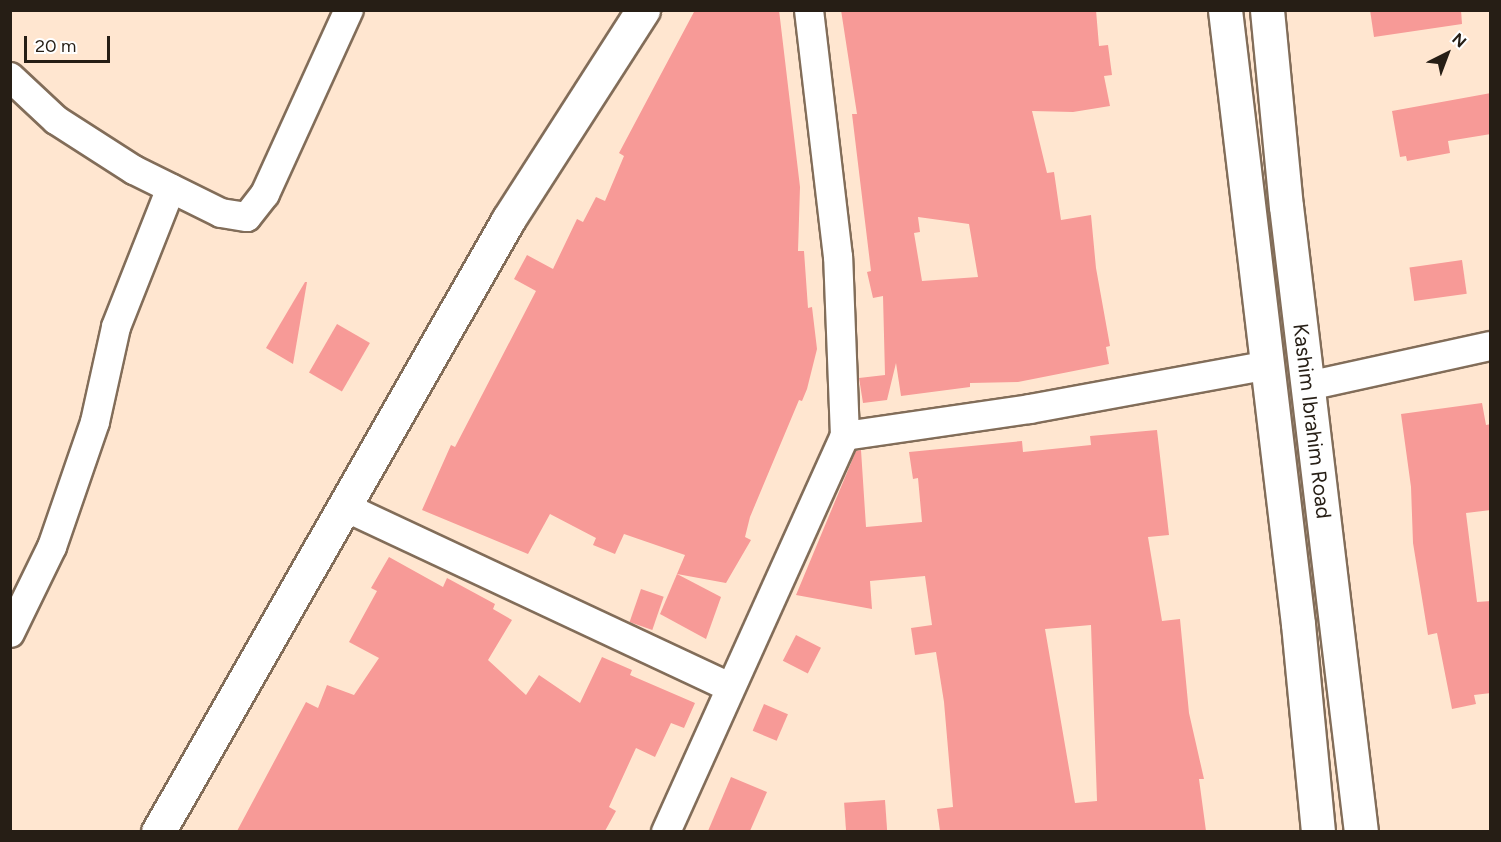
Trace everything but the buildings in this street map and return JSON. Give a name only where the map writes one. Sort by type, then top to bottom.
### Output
[{"type":"main road","points":[[158,831],[508,220],[643,10]]},
{"type":"main road","name":"Kashim Ibrahim Road","points":[[1226,10],[1265,366],[1298,624],[1318,831]]},
{"type":"main road","name":"Kashim Ibrahim Road","points":[[1267,10],[1360,831]]},
{"type":"street","points":[[10,77],[56,120],[134,170],[221,213],[247,217],[265,194],[349,10]]},
{"type":"street","points":[[666,831],[729,687],[845,436],[838,257],[809,10]]},
{"type":"street","points":[[10,633],[52,547],[95,422],[116,327],[171,188]]},
{"type":"street","points":[[1308,386],[1491,346]]},
{"type":"street","points":[[845,436],[1030,409],[1265,366]]},
{"type":"street","points":[[345,507],[729,687]]}]
